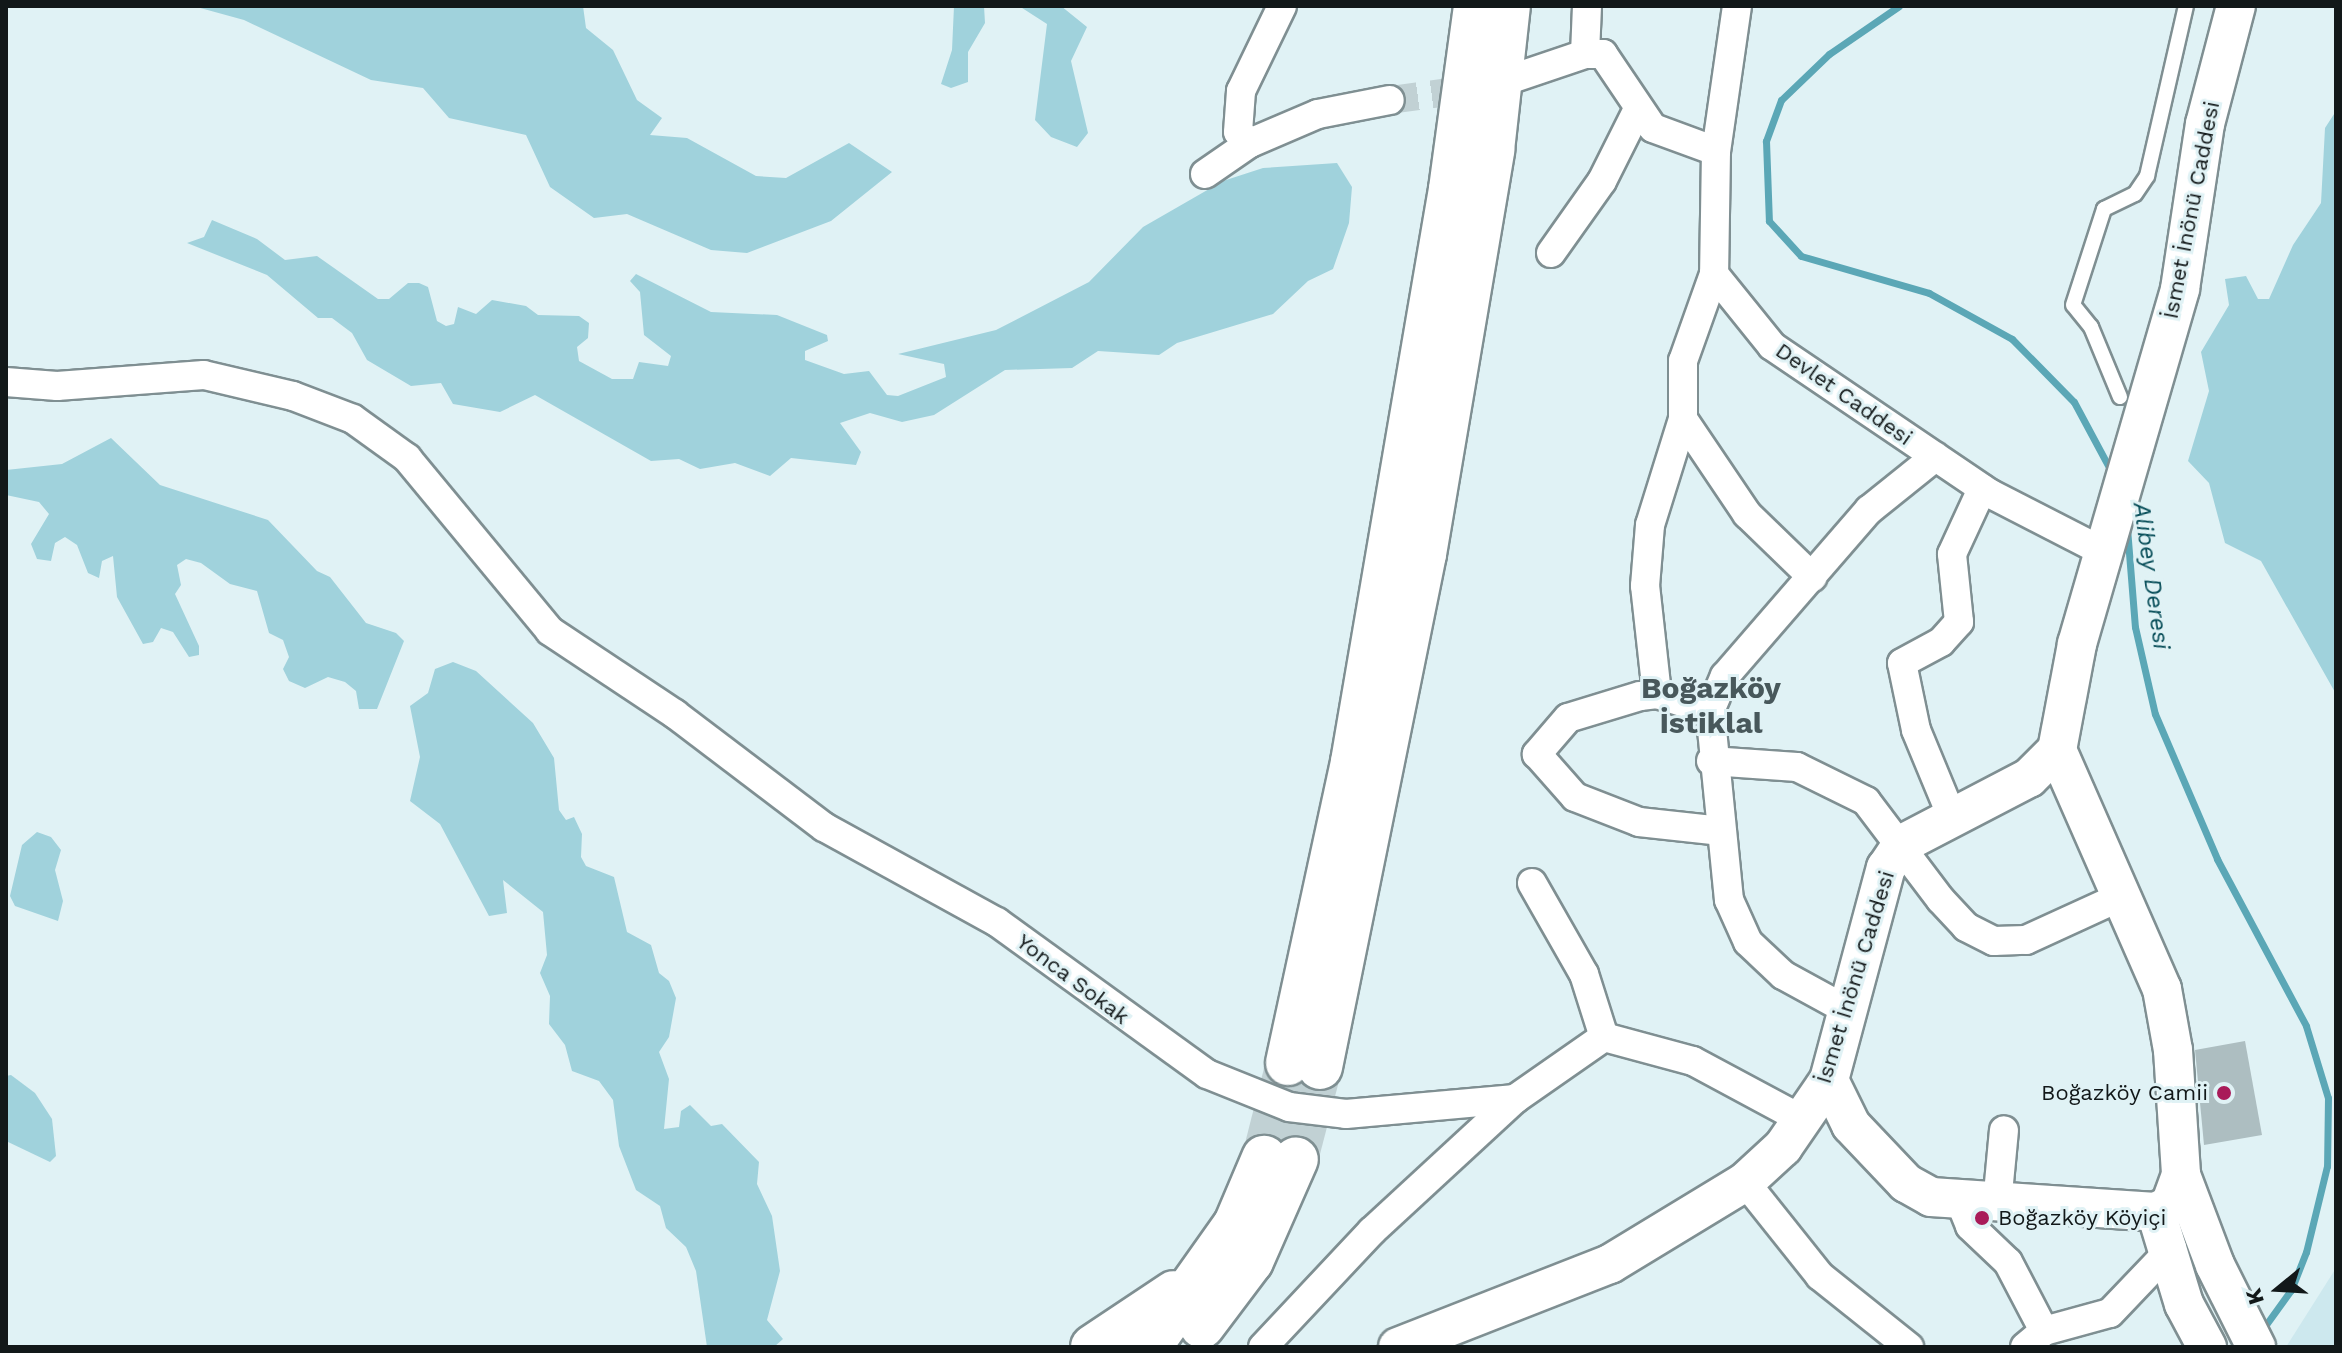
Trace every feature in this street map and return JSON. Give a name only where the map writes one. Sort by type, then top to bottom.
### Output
[{"type":"main road","points":[[1476,6],[1451,189],[1304,1065],[1424,554],[1492,150],[1508,6]]},
{"type":"main road","points":[[1149,1347],[1215,1257],[1280,1158],[1251,1261],[1185,1347]]},
{"type":"main road","points":[[1093,1347],[1215,1257]]},
{"type":"street","points":[[1250,143],[1238,132],[1241,91],[1282,6]]},
{"type":"street","points":[[1585,54],[1587,6]]},
{"type":"street","points":[[1657,694],[1645,586],[1650,525],[1683,419],[1683,361],[1714,274],[1716,151],[1737,6]]},
{"type":"street","name":"İsmet İnönü Caddesi","points":[[2105,541],[2133,406],[2180,289],[2205,124],[2236,6]]},
{"type":"street","points":[[1514,78],[1585,54],[1608,59],[1637,111],[1666,136],[1716,151]]},
{"type":"street","points":[[1205,174],[1250,143],[1334,109],[1390,100]]},
{"type":"street","points":[[1551,253],[1602,181],[1637,111]]},
{"type":"street","name":"Devlet Caddesi","points":[[1714,274],[1772,346],[1982,489],[2105,541]]},
{"type":"street","name":"Yonca Sokak","points":[[6,382],[57,386],[204,375],[353,419],[407,458],[550,631],[675,714],[824,827],[997,922],[1152,1039],[1247,1094],[1346,1114],[1515,1099]]},
{"type":"street","points":[[1683,419],[1747,514],[1812,577]]},
{"type":"street","points":[[1847,1010],[1783,975],[1748,942],[1729,900],[1711,761],[1710,711],[1725,676],[1869,510],[1935,457]]},
{"type":"street","points":[[1952,817],[1916,730],[1902,663],[1941,642],[1959,622],[1952,554],[1982,489]]},
{"type":"street","points":[[2105,541],[2057,750],[2070,786],[2162,989],[2173,1050],[2181,1175],[2231,1299],[2256,1347]]},
{"type":"street","points":[[1710,711],[1657,694],[1568,718],[1537,754],[1575,797],[1639,822],[1722,831]]},
{"type":"street","name":"İsmet İnönü Caddesi","points":[[1398,1347],[1610,1264],[1745,1182],[1803,1120],[1829,1080],[1886,868],[1902,844],[2029,778],[2057,750]]},
{"type":"street","points":[[1711,761],[1797,767],[1838,784],[1866,801],[1958,918],[1994,941],[2026,940],[2122,896]]},
{"type":"street","points":[[2029,778],[2045,776],[2070,786]]},
{"type":"street","points":[[1532,883],[1584,974],[1604,1037]]},
{"type":"street","points":[[1263,1347],[1372,1231],[1515,1099],[1604,1037],[1693,1061],[1803,1120],[1821,1116],[1851,1125]]},
{"type":"street","points":[[1829,1080],[1851,1125],[1906,1183],[1931,1197],[1978,1203],[2156,1212],[2170,1205],[2181,1175]]},
{"type":"street","points":[[2004,1130],[1970,1226],[2008,1262],[2034,1339],[2110,1313],[2172,1248]]},
{"type":"street","points":[[1745,1182],[1820,1276],[1909,1347]]},
{"type":"street","points":[[2156,1212],[2172,1248],[2201,1338]]},
{"type":"lane","points":[[2133,406],[2091,327],[2073,305],[2104,209],[2135,194],[2147,176],[2186,6]]},
{"type":"shaded area","points":[[193,6],[583,6],[586,28],[613,50],[637,100],[662,118],[650,135],[687,138],[756,176],[786,178],[849,143],[892,172],[831,221],[747,253],[711,250],[627,214],[594,218],[550,187],[526,135],[449,118],[423,88],[371,80],[244,20]]},
{"type":"shaded area","points":[[954,6],[984,6],[985,23],[968,52],[968,82],[951,88],[941,84],[952,50]]},
{"type":"shaded area","points":[[1019,6],[1061,6],[1087,27],[1071,61],[1088,133],[1077,147],[1051,137],[1035,120],[1047,24]]},
{"type":"shaded area","points":[[2336,111],[2336,694],[2261,561],[2225,543],[2209,483],[2188,461],[2209,391],[2201,352],[2229,305],[2225,279],[2246,276],[2258,299],[2269,299],[2293,245],[2321,203],[2325,128]]},
{"type":"shaded area","points":[[1337,163],[1352,187],[1349,223],[1333,269],[1308,281],[1273,314],[1177,343],[1159,355],[1098,351],[1072,368],[1005,370],[934,415],[902,422],[870,413],[840,423],[861,452],[856,465],[791,458],[770,476],[735,463],[700,469],[679,459],[651,461],[535,395],[500,412],[453,404],[441,383],[411,386],[367,360],[352,333],[332,318],[318,318],[267,275],[187,243],[204,237],[212,220],[257,239],[285,260],[317,256],[378,299],[389,299],[408,283],[419,283],[428,287],[437,321],[446,326],[454,324],[458,307],[476,314],[492,300],[526,306],[538,315],[579,316],[589,323],[588,338],[577,347],[579,361],[612,379],[633,379],[639,362],[668,366],[671,356],[644,335],[640,292],[630,281],[636,274],[711,312],[777,315],[827,335],[828,341],[805,351],[805,360],[844,374],[869,371],[887,395],[898,396],[946,377],[944,364],[898,354],[996,330],[1089,282],[1143,227],[1223,181],[1263,168]]},
{"type":"shaded area","points":[[111,438],[160,485],[268,520],[317,571],[330,577],[366,623],[396,633],[404,641],[377,709],[359,709],[356,691],[345,682],[328,677],[305,688],[289,681],[283,669],[289,657],[283,640],[269,633],[257,591],[230,584],[201,563],[186,559],[177,565],[181,585],[175,594],[199,646],[199,655],[189,657],[173,632],[161,628],[153,642],[143,644],[117,597],[113,556],[102,561],[99,578],[88,573],[77,545],[65,537],[55,543],[51,561],[37,559],[31,544],[49,514],[39,502],[6,495],[6,470],[62,464]]},
{"type":"shaded area","points":[[453,662],[476,671],[533,723],[554,758],[559,810],[566,820],[574,817],[582,834],[581,857],[586,866],[614,877],[627,932],[651,945],[659,973],[669,981],[676,998],[669,1037],[659,1052],[669,1079],[664,1129],[679,1127],[681,1111],[690,1105],[711,1126],[722,1124],[759,1162],[757,1184],[772,1216],[780,1271],[767,1320],[783,1339],[774,1347],[707,1347],[696,1271],[686,1247],[666,1228],[660,1206],[636,1190],[619,1146],[613,1100],[599,1081],[572,1071],[565,1045],[549,1024],[550,996],[540,973],[547,955],[543,912],[503,880],[507,913],[489,916],[440,824],[410,801],[420,757],[410,706],[428,693],[435,669]]},
{"type":"shaded area","points":[[37,832],[51,837],[61,850],[55,870],[63,901],[58,921],[15,906],[10,896],[22,845]]},
{"type":"shaded area","points":[[11,1075],[35,1093],[52,1119],[56,1156],[50,1162],[6,1141],[6,1076]]},
{"type":"shaded area","points":[[2336,1268],[2336,1347],[2286,1347]]},
{"type":"building","name":"Boğazköy Camii","points":[[2245,1041],[2262,1135],[2204,1145],[2195,1050]]},
{"type":"waterway","name":"Alibey Deresi","points":[[1899,6],[1829,54],[1781,100],[1766,141],[1769,221],[1801,256],[1929,293],[2012,339],[2074,402],[2112,473]]},
{"type":"waterway","name":"Alibey Deresi","points":[[2127,528],[2135,627],[2155,714],[2217,859],[2306,1026],[2328,1098],[2327,1166],[2306,1252],[2291,1290],[2262,1330]]},
{"type":"tunnel","points":[[1390,100],[1479,88]]},
{"type":"tunnel","points":[[1264,1158],[1288,1063]]},
{"type":"tunnel","points":[[1296,1159],[1320,1067]]},
{"type":"place","name":"Boğazköy Camii","points":[[2224,1093]]},
{"type":"place","name":"Boğazköy Köyiçi","points":[[1982,1218]]},
{"type":"district","name":"Boğazköy İstiklal","points":[[1711,705]]}]
